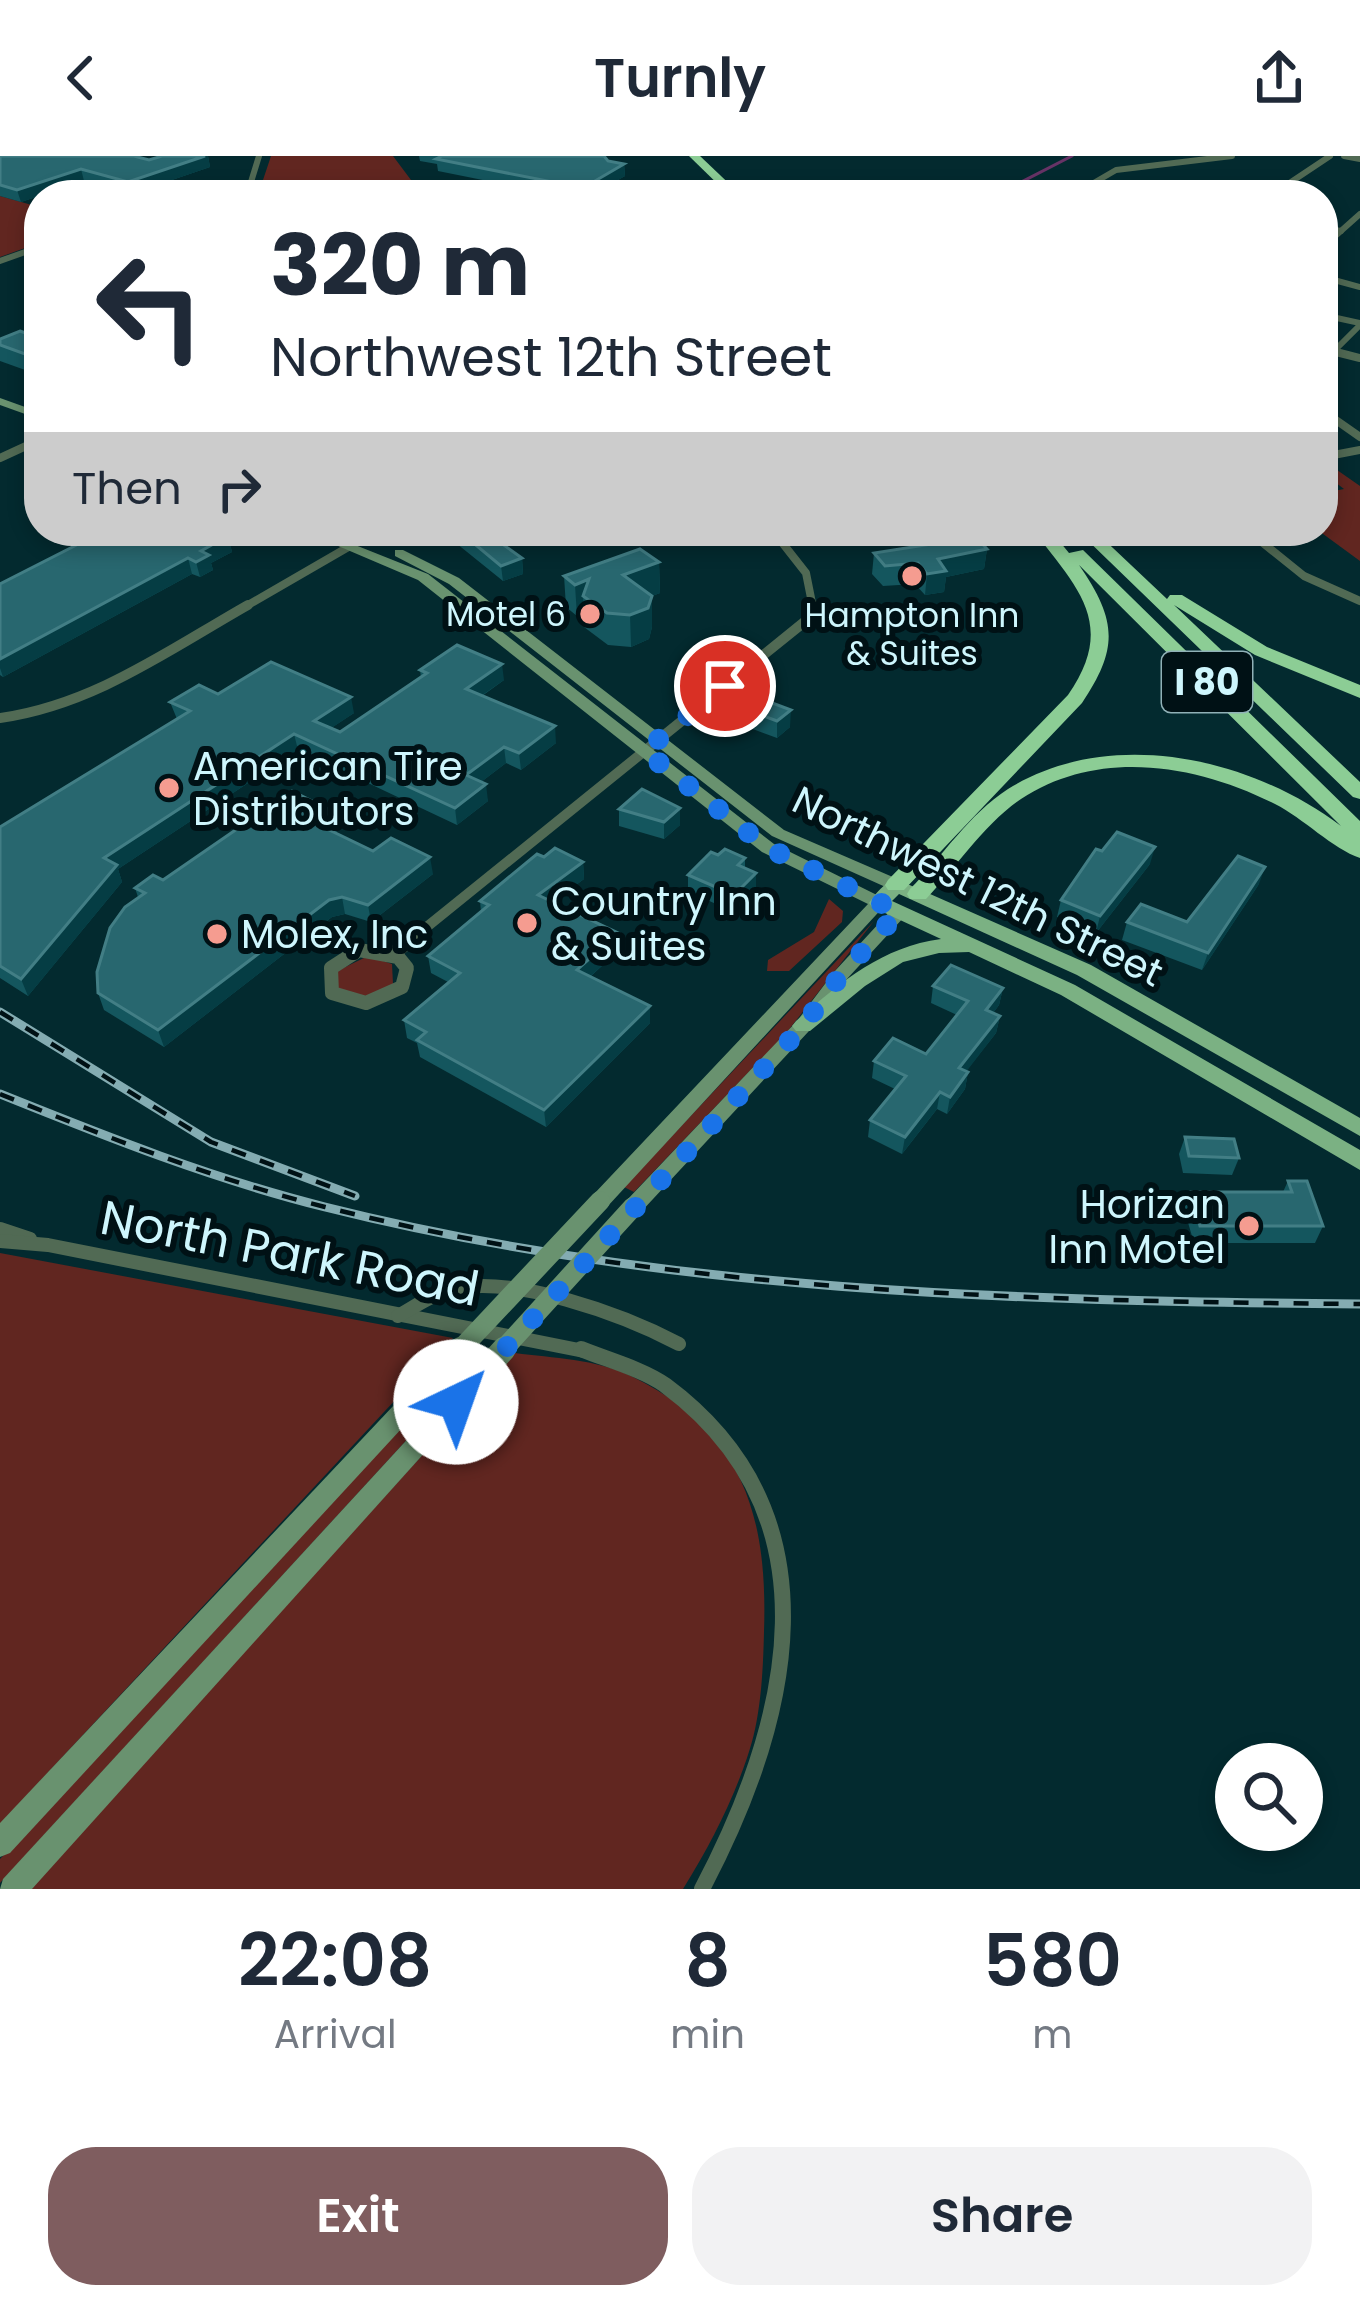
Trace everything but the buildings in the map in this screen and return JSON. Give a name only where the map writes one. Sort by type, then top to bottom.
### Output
[{"type":"highway","points":[[675,156],[699,180]]},
{"type":"highway","points":[[694,156],[719,180]]},
{"type":"highway","points":[[896,885],[1075,699],[1095,668],[1102,637],[1097,605],[1053,546]]},
{"type":"highway","name":"I 80","points":[[1069,546],[1360,833]]},
{"type":"highway","name":"I 80","points":[[1105,546],[1360,793]]},
{"type":"highway","points":[[1110,546],[1207,621],[1274,657],[1360,692]]},
{"type":"highway","points":[[918,894],[1014,795],[1066,772],[1110,764],[1181,766],[1256,785],[1317,816],[1360,851]]},
{"type":"main road","name":"Northwest 12th Street","points":[[372,546],[436,586],[768,848],[1005,958],[1360,1161]]},
{"type":"main road","name":"Northwest 12th Street","points":[[378,546],[454,581],[778,833],[1084,970],[1360,1128]]},
{"type":"main road","points":[[0,1843],[896,885]]},
{"type":"main road","points":[[803,1026],[840,976],[918,894]]},
{"type":"main road","points":[[13,1889],[803,1026],[863,975],[905,951],[941,944],[1005,958]]},
{"type":"street","points":[[1165,156],[1173,164]]},
{"type":"street","points":[[1099,180],[1116,170],[1232,156]]},
{"type":"street","points":[[1294,180],[1330,156]]},
{"type":"street","points":[[1344,156],[1360,159]]},
{"type":"street","points":[[1338,234],[1360,214]]},
{"type":"street","points":[[1338,230],[1342,231]]},
{"type":"street","points":[[1338,347],[1360,324]]},
{"type":"street","points":[[0,718],[51,711],[86,698],[343,546]]},
{"type":"street","points":[[394,953],[407,968],[407,977],[392,995],[358,1004],[340,999],[328,985],[331,968],[347,954],[372,949],[394,953],[812,614],[815,587],[784,546]]},
{"type":"street","points":[[1267,546],[1304,576],[1360,601]]},
{"type":"street","name":"North Park Road","points":[[0,1229],[48,1245]]},
{"type":"street","name":"North Park Road","points":[[0,1241],[48,1245],[576,1347],[635,1367],[707,1414],[758,1482],[782,1567],[783,1648],[776,1697],[750,1793],[702,1889]]},
{"type":"street","points":[[398,1316],[456,1287],[486,1288],[642,1323],[679,1343]]},
{"type":"shaded area","points":[[271,156],[393,156],[411,180],[263,180]]},
{"type":"shaded area","points":[[0,196],[24,203],[24,248],[0,257]]},
{"type":"shaded area","points":[[1338,471],[1360,486],[1360,561],[1338,545],[1338,490],[1344,489],[1338,484]]},
{"type":"shaded area","points":[[829,899],[843,911],[842,922],[789,971],[767,971],[768,960],[814,932]]},
{"type":"shaded area","points":[[874,921],[787,1032],[634,1192],[624,1187]]},
{"type":"shaded area","points":[[368,956],[392,964],[393,984],[367,998],[338,992],[335,972]]},
{"type":"shaded area","points":[[0,1253],[453,1338],[0,1824]]},
{"type":"shaded area","points":[[515,1353],[603,1366],[669,1398],[700,1422],[723,1450],[753,1514],[764,1590],[763,1664],[755,1728],[727,1809],[683,1889],[28,1889]]},
{"type":"shaded area","points":[[414,1413],[425,1420],[0,1883],[0,1859]]},
{"type":"waterway","points":[[1025,180],[1072,156]]},
{"type":"railway","points":[[0,1012],[211,1142],[355,1196]]},
{"type":"railway","points":[[0,1094],[161,1156],[283,1196],[452,1235],[581,1258],[839,1286],[969,1294],[1360,1304]]},
{"type":"place","name":"Hampton Inn & Suites","points":[[912,576]]},
{"type":"place","name":"Motel 6","points":[[590,614]]},
{"type":"place","name":"American Tire Distributors","points":[[169,788]]},
{"type":"place","name":"Country Inn & Suites","points":[[527,923]]},
{"type":"place","name":"Molex, Inc","points":[[217,934]]},
{"type":"place","name":"Horizan Inn Motel","points":[[1249,1226]]},
{"type":"route","points":[[456,1402],[803,1026],[840,976],[899,912],[768,848],[644,751],[725,686]]}]
